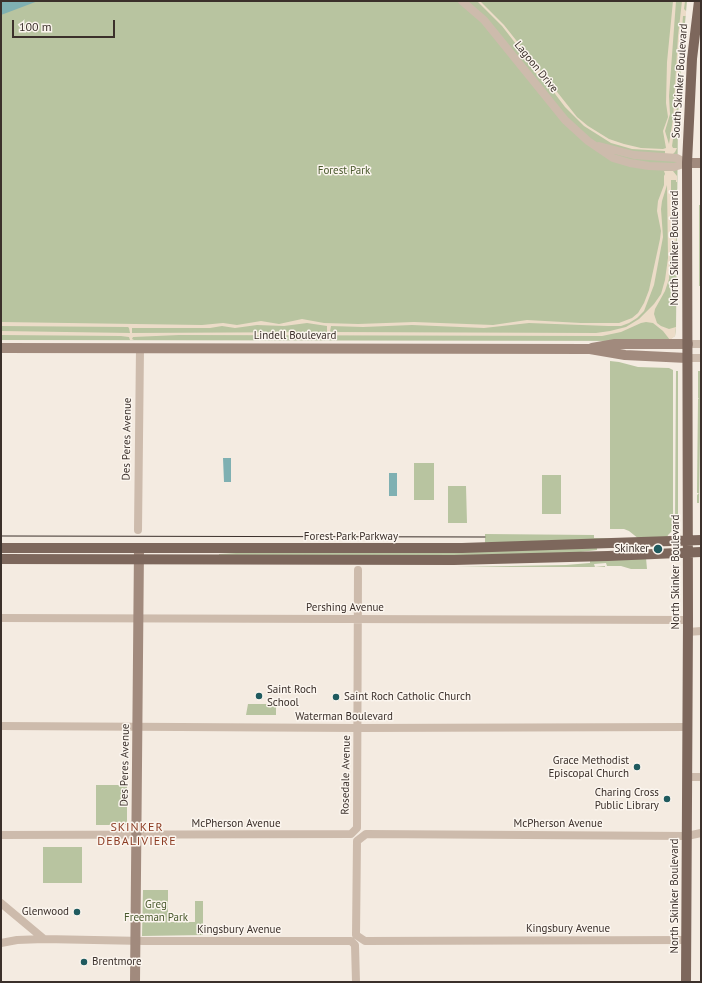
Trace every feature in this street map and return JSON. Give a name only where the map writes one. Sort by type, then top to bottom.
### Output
[{"type":"main road","name":"South Skinker Boulevard","points":[[687,163],[692,59],[699,2]]},
{"type":"main road","points":[[687,163],[701,163]]},
{"type":"main road","name":"North Skinker Boulevard","points":[[686,982],[688,777],[687,163]]},
{"type":"main road","name":"Lindell Boulevard","points":[[590,349],[615,344],[688,344]]},
{"type":"main road","name":"Lindell Boulevard","points":[[1,348],[590,349],[626,355],[687,358]]},
{"type":"main road","name":"Forest Park Parkway","points":[[1,548],[462,548],[701,540]]},
{"type":"main road","name":"Des Peres Avenue","points":[[135,982],[139,548]]},
{"type":"main road","name":"Forest Park Parkway","points":[[1,559],[454,560],[701,552]]},
{"type":"street","name":"Lagoon Drive","points":[[462,1],[484,20],[565,120],[580,135],[614,158],[639,165],[674,167],[687,163]]},
{"type":"street","points":[[688,344],[701,344]]},
{"type":"street","name":"Des Peres Avenue","points":[[138,530],[140,348]]},
{"type":"street","points":[[687,358],[701,358]]},
{"type":"street","name":"Rosedale Avenue","points":[[351,834],[357,828],[358,570]]},
{"type":"street","name":"Pershing Avenue","points":[[1,618],[688,620]]},
{"type":"street","points":[[688,632],[701,631]]},
{"type":"street","name":"Waterman Boulevard","points":[[1,726],[358,728],[688,727]]},
{"type":"street","points":[[688,777],[701,777]]},
{"type":"street","name":"McPherson Avenue","points":[[356,935],[357,840],[366,834],[687,836],[701,833]]},
{"type":"street","name":"McPherson Avenue","points":[[1,835],[351,834]]},
{"type":"street","points":[[1,903],[44,939]]},
{"type":"street","name":"Kingsbury Avenue","points":[[356,935],[365,941],[686,940]]},
{"type":"street","name":"Kingsbury Avenue","points":[[1,943],[17,940],[44,939],[136,941],[351,941],[355,945],[356,982]]},
{"type":"green space","name":"Forest Park","points":[[1,1],[687,1],[678,117],[675,336],[667,341],[1,340]]},
{"type":"green space","points":[[699,205],[701,205],[701,286],[699,286]]},
{"type":"green space","points":[[610,361],[638,367],[669,368],[673,370],[673,525],[672,531],[667,538],[639,539],[624,529],[610,529]]},
{"type":"green space","points":[[676,371],[678,371],[678,523],[675,523]]},
{"type":"green space","points":[[698,371],[701,371],[699,503],[697,503],[697,495],[699,493],[697,493],[699,399]]},
{"type":"green space","points":[[414,463],[434,463],[434,500],[414,500]]},
{"type":"green space","points":[[542,475],[561,475],[561,514],[542,514]]},
{"type":"green space","points":[[448,486],[466,486],[467,523],[448,523]]},
{"type":"green space","points":[[485,534],[594,535],[594,538],[629,538],[485,543]]},
{"type":"green space","points":[[597,548],[597,550],[573,553],[469,556],[219,556],[219,554],[253,552]]},
{"type":"green space","points":[[646,558],[647,569],[607,566],[606,563],[594,564],[595,567],[456,567],[566,565],[590,563],[590,561]]},
{"type":"green space","points":[[248,704],[276,704],[276,715],[246,715]]},
{"type":"green space","points":[[96,785],[127,785],[127,825],[96,825]]},
{"type":"green space","points":[[43,847],[82,847],[82,883],[43,883]]},
{"type":"green space","name":"Greg Freeman Park","points":[[143,890],[168,890],[168,922],[195,922],[195,901],[203,901],[203,935],[142,936]]},
{"type":"shaded area","points":[[477,1],[480,1],[504,25],[577,117],[588,126],[609,139],[624,144],[641,148],[663,149],[666,148],[663,131],[668,117],[666,103],[667,62],[673,1],[676,1],[669,96],[670,114],[665,131],[669,144],[673,119],[678,36],[682,1],[685,1],[684,9],[686,11],[686,16],[683,16],[676,118],[672,146],[673,148],[677,148],[675,152],[673,154],[665,154],[665,151],[632,149],[611,143],[584,126],[565,107],[540,74],[538,76],[534,71],[537,71],[502,26]]},
{"type":"shaded area","points":[[664,171],[673,171],[677,176],[677,182],[676,180],[671,180],[671,235],[676,235],[676,241],[671,241],[669,279],[654,314],[657,323],[661,326],[669,329],[676,327],[675,336],[670,340],[663,331],[653,323],[646,322],[621,332],[602,336],[179,335],[133,337],[132,339],[134,340],[130,340],[129,337],[121,336],[1,335],[1,331],[130,333],[128,327],[1,326],[1,322],[202,325],[223,323],[237,325],[261,321],[279,324],[302,319],[324,323],[358,324],[414,322],[493,325],[527,320],[581,323],[619,323],[632,318],[638,313],[649,290],[660,239],[661,231],[657,211],[658,201],[664,185]],"holes":[[[667,185],[668,258],[665,280],[661,294],[654,304],[639,319],[626,327],[596,333],[330,332],[331,326],[363,327],[412,325],[484,328],[529,323],[608,326],[621,326],[629,323],[644,311],[654,285],[663,237],[661,209],[662,201]],[[307,323],[327,326],[327,332],[132,333],[132,328],[210,328],[222,326],[235,328],[257,325],[284,326]]]},
{"type":"water","points":[[1,1],[38,1],[1,15]]},
{"type":"water","points":[[223,458],[231,458],[231,482],[224,482]]},
{"type":"water","points":[[389,473],[397,473],[397,496],[389,496]]},
{"type":"tram line","points":[[1,536],[485,537]]},
{"type":"place","name":"Skinker","points":[[658,549]]},
{"type":"place","name":"Saint Roch School","points":[[259,696]]},
{"type":"place","name":"Saint Roch Catholic Church","points":[[336,697]]},
{"type":"place","name":"Grace Methodist Episcopal Church","points":[[637,767]]},
{"type":"place","name":"Charing Cross Public Library","points":[[667,799]]},
{"type":"place","name":"Glenwood","points":[[77,912]]},
{"type":"place","name":"Brentmore","points":[[84,962]]},
{"type":"district","name":"SKINKER DEBALIVIERE","points":[[137,835]]}]
